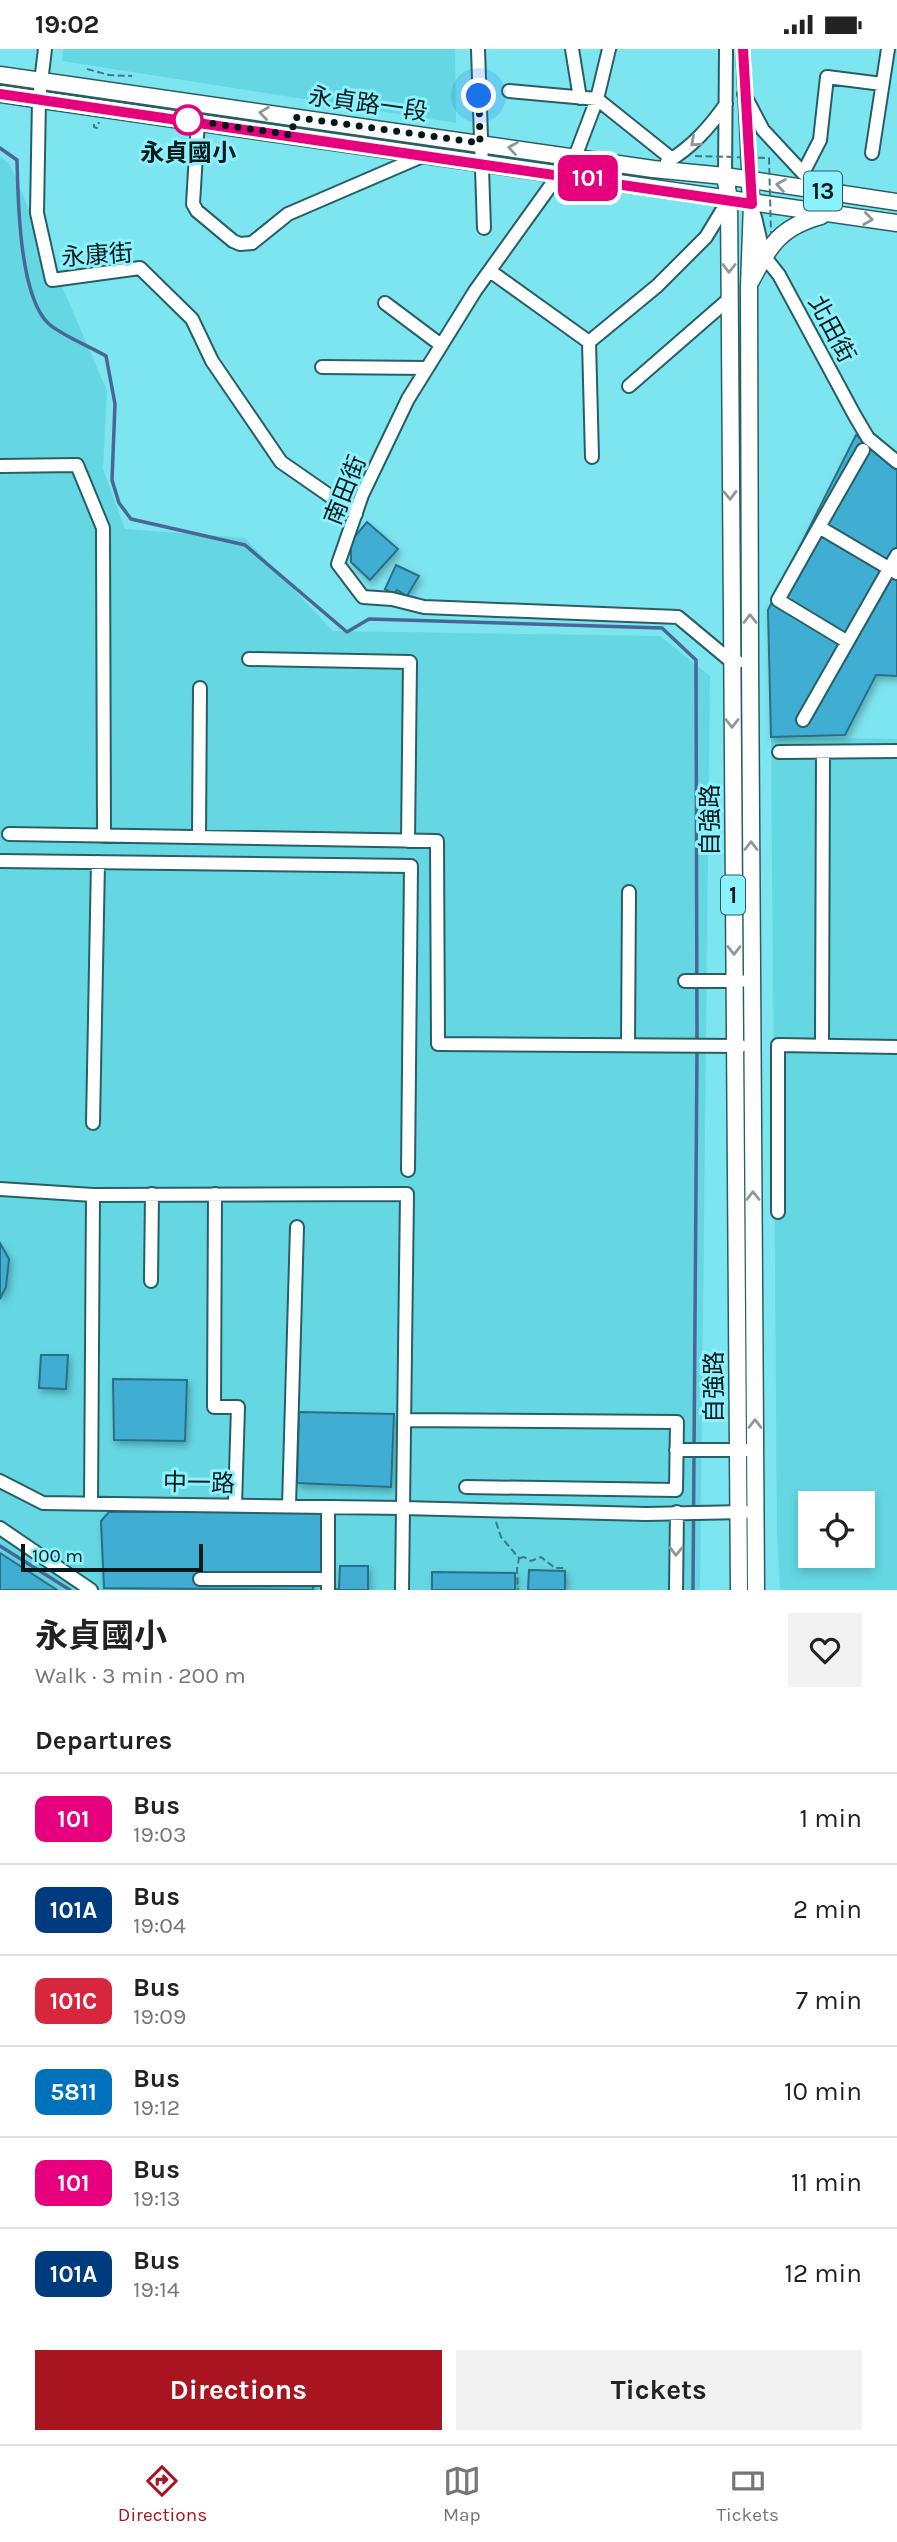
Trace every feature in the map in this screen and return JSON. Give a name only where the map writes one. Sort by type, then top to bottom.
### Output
[{"type":"main road","name":"永貞路一段","points":[[0,75],[897,202]]},
{"type":"main road","name":"永貞路一段","points":[[0,94],[729,199]]},
{"type":"main road","points":[[292,135],[294,117]]},
{"type":"main road","name":"自強路","points":[[725,176],[729,199],[739,1590]]},
{"type":"main road","name":"自強路","points":[[749,179],[752,204],[749,287],[750,662],[756,1590]]},
{"type":"main road","name":"13","points":[[729,199],[897,223]]},
{"type":"main road","points":[[749,287],[764,256],[785,231],[799,222],[829,213]]},
{"type":"street","name":"永康街","points":[[45,49],[40,99],[37,212],[52,280],[139,268],[192,320],[212,361],[282,461],[356,514]]},
{"type":"street","points":[[478,49],[484,228]]},
{"type":"street","points":[[572,49],[580,97]]},
{"type":"street","name":"南田街","points":[[610,49],[597,99],[575,157],[559,174],[490,271],[408,400],[356,514],[338,564],[363,597],[392,599],[425,607],[678,617],[732,662]]},
{"type":"street","points":[[725,176],[726,49]]},
{"type":"street","points":[[743,49],[749,179]]},
{"type":"street","points":[[872,153],[888,49]]},
{"type":"street","points":[[803,173],[820,140],[827,77],[882,84]]},
{"type":"street","points":[[509,91],[597,99],[672,159]]},
{"type":"street","points":[[744,94],[763,130],[803,173],[834,193]]},
{"type":"street","points":[[653,169],[689,148],[709,129],[727,104]]},
{"type":"street","points":[[198,121],[193,204],[197,211],[240,244],[252,243],[288,214],[426,155]]},
{"type":"street","points":[[589,342],[657,286],[706,237],[729,199]]},
{"type":"street","name":"北田街","points":[[752,204],[764,256],[779,275],[868,438],[897,462]]},
{"type":"street","points":[[490,271],[589,342]]},
{"type":"street","points":[[628,386],[729,299]]},
{"type":"street","points":[[386,303],[441,345]]},
{"type":"street","points":[[589,342],[592,457]]},
{"type":"street","points":[[322,367],[427,368]]},
{"type":"street","points":[[846,641],[778,600],[863,450]]},
{"type":"street","points":[[0,466],[77,465],[103,528],[104,836]]},
{"type":"street","points":[[819,527],[893,571]]},
{"type":"street","points":[[803,720],[846,641],[893,571],[897,555]]},
{"type":"street","points":[[249,659],[410,662],[408,841]]},
{"type":"street","points":[[732,662],[750,662]]},
{"type":"street","points":[[199,837],[200,688]]},
{"type":"street","points":[[822,1046],[823,751]]},
{"type":"street","points":[[779,752],[897,751]]},
{"type":"street","points":[[9,834],[437,841],[438,1044],[752,1045]]},
{"type":"street","points":[[0,860],[411,866],[408,1170]]},
{"type":"street","points":[[93,1123],[98,862]]},
{"type":"street","points":[[628,1044],[629,892]]},
{"type":"street","points":[[685,981],[751,981]]},
{"type":"street","points":[[778,1212],[778,1045],[897,1047]]},
{"type":"street","points":[[0,1189],[93,1195],[407,1194],[402,1590]]},
{"type":"street","points":[[152,1194],[152,1281]]},
{"type":"street","points":[[215,1194],[214,1407],[238,1407],[235,1505]]},
{"type":"street","points":[[91,1503],[93,1195]]},
{"type":"street","points":[[289,1506],[297,1227]]},
{"type":"street","points":[[404,1420],[677,1422],[676,1490],[466,1487]]},
{"type":"street","points":[[676,1450],[755,1450]]},
{"type":"street","name":"中一路","points":[[0,1481],[43,1503],[756,1512]]},
{"type":"street","points":[[200,1579],[328,1585],[328,1507]]},
{"type":"street","points":[[676,1512],[676,1590]]},
{"type":"street","points":[[0,1528],[90,1590]]},
{"type":"path","points":[[87,69],[109,75],[132,76]]},
{"type":"path","points":[[94,124],[98,127],[100,121]]},
{"type":"path","points":[[695,156],[769,158],[771,233]]},
{"type":"path","points":[[494,1510],[497,1529],[519,1558],[518,1590]]},
{"type":"path","points":[[519,1558],[524,1557],[531,1561],[541,1557],[555,1568],[565,1568]]},
{"type":"shaded area","name":"永貞國小","points":[[63,49],[455,49],[456,123],[62,61]]},
{"type":"shaded area","points":[[0,156],[10,165],[107,391],[103,469],[125,529],[245,538],[333,631],[660,636],[710,676],[700,1590],[0,1590]]},
{"type":"shaded area","points":[[771,737],[897,739],[897,1590],[780,1590],[777,1536]]},
{"type":"building","points":[[856,435],[897,470],[897,676],[876,675],[845,735],[771,737],[768,610]]},
{"type":"building","points":[[367,522],[398,549],[370,580],[351,562],[351,541]]},
{"type":"building","points":[[396,565],[419,576],[407,596],[397,590],[394,594],[385,589]]},
{"type":"building","points":[[0,1243],[9,1259],[6,1287],[0,1299]]},
{"type":"building","points":[[41,1355],[68,1355],[66,1389],[39,1388]]},
{"type":"building","points":[[113,1379],[187,1380],[185,1441],[114,1440]]},
{"type":"building","points":[[299,1412],[394,1414],[391,1487],[297,1483]]},
{"type":"building","points":[[109,1512],[324,1512],[323,1575],[313,1575],[313,1590],[104,1588],[101,1521]]},
{"type":"building","points":[[0,1553],[57,1590],[0,1590]]},
{"type":"building","points":[[340,1566],[368,1566],[368,1590],[320,1590],[339,1589]]},
{"type":"building","points":[[529,1570],[565,1571],[565,1590],[528,1590]]},
{"type":"building","points":[[432,1572],[515,1573],[515,1590],[432,1590]]},
{"type":"waterway","points":[[0,148],[17,160],[22,247],[31,292],[39,311],[54,328],[106,356],[115,404],[112,480],[119,503],[131,519],[245,545],[347,632],[369,619],[662,628],[696,660],[697,1042]]},
{"type":"waterway","points":[[693,1590],[697,1050]]},
{"type":"waterway","points":[[0,1546],[70,1590]]},
{"type":"bus line","name":"101","points":[[0,94],[752,204],[743,49]]},
{"type":"place","name":"永貞國小","points":[[188,120]]},
{"type":"route","points":[[188,120],[292,135],[294,117],[480,143],[479,96]]}]
